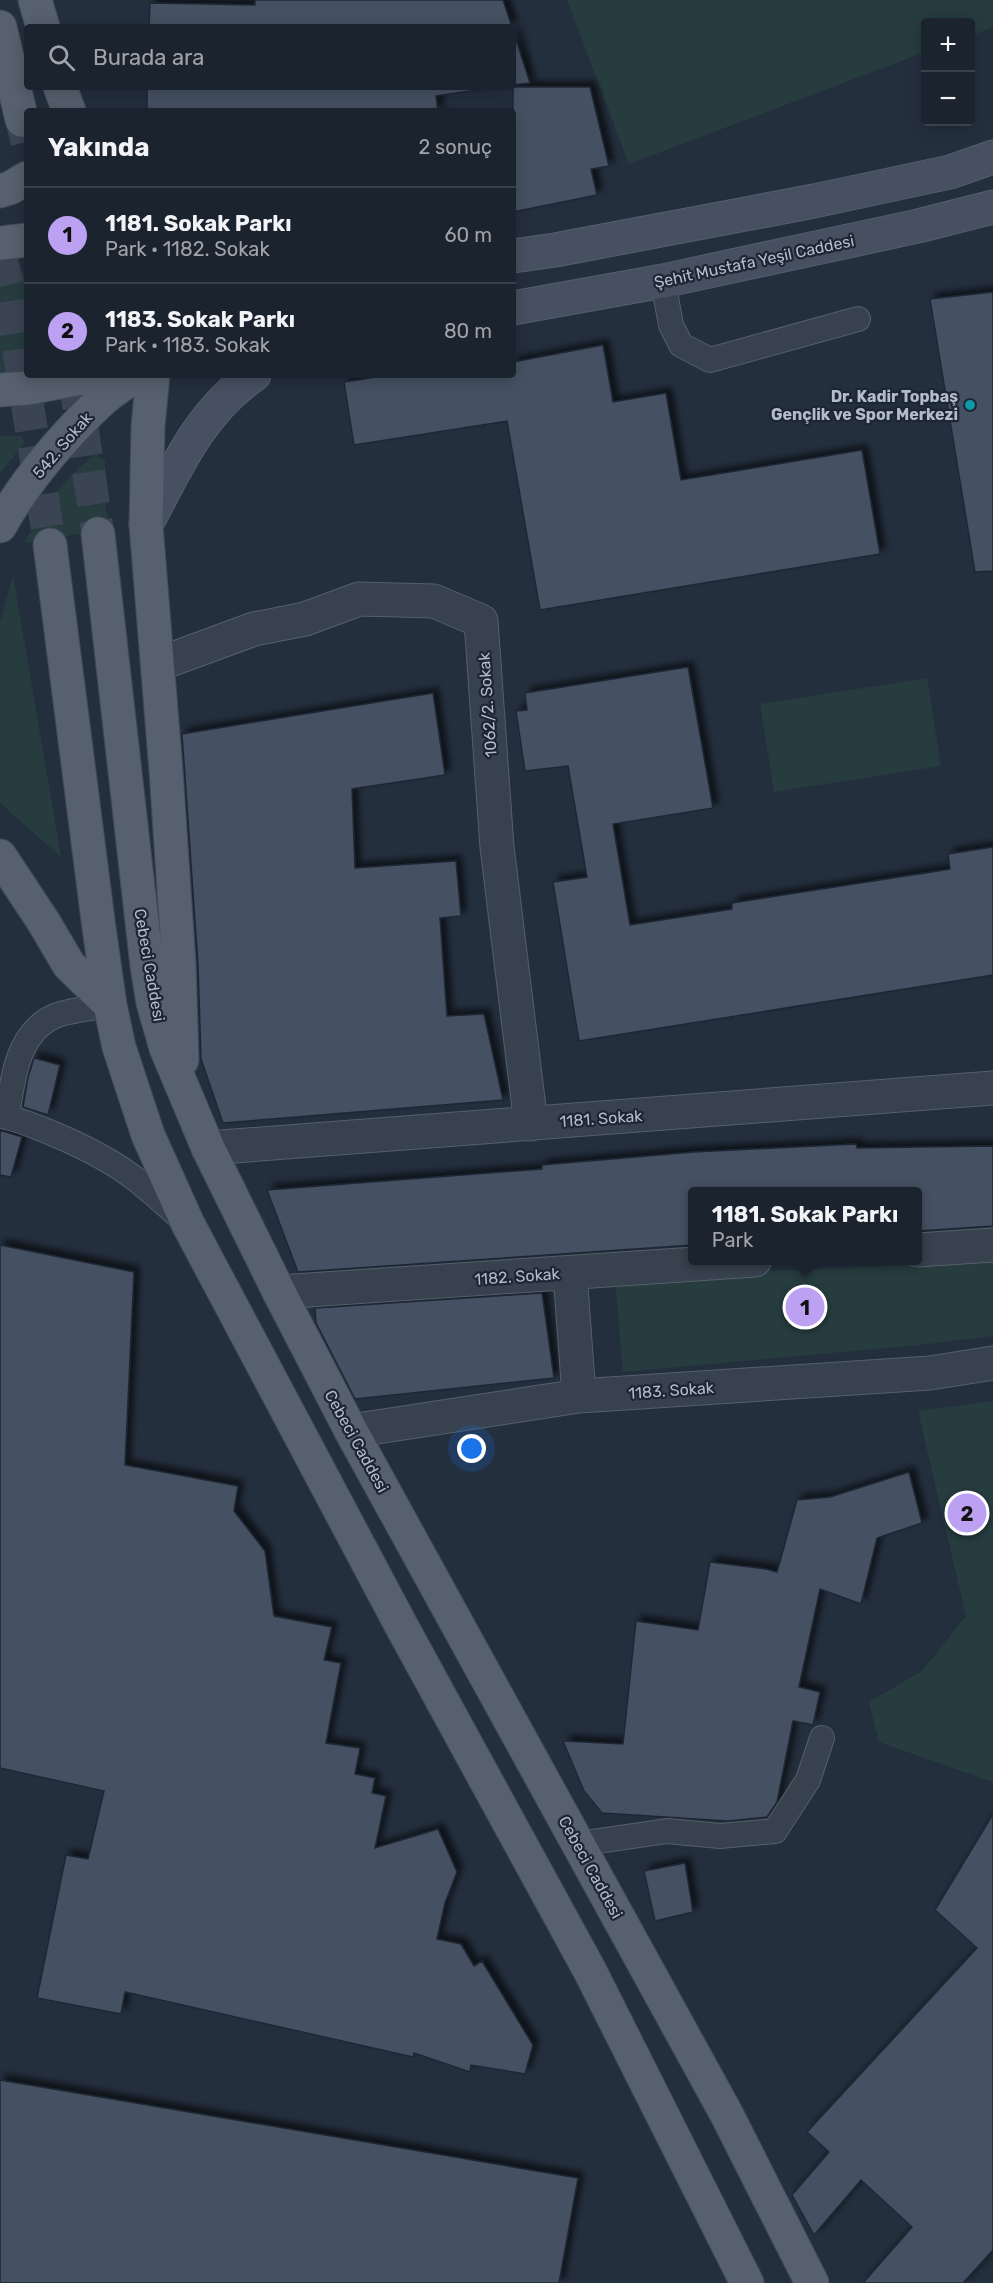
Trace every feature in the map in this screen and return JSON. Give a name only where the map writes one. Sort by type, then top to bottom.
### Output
[{"type":"main road","points":[[35,0],[42,24]]},
{"type":"main road","points":[[0,27],[22,120]]},
{"type":"main road","points":[[516,256],[814,201],[950,172],[993,158]]},
{"type":"main road","points":[[0,191],[24,180]]},
{"type":"main road","name":"Şehit Mustafa Yeşil Caddesi","points":[[516,307],[663,281],[918,226],[993,207]]},
{"type":"main road","points":[[0,243],[24,240]]},
{"type":"main road","points":[[0,390],[28,388],[81,378]]},
{"type":"main road","name":"542. Sokak","points":[[0,526],[13,504],[52,453],[103,399],[132,378]]},
{"type":"main road","points":[[153,378],[148,426],[146,525],[159,664],[179,965],[184,1091]]},
{"type":"main road","points":[[146,525],[189,445],[212,413],[236,387],[250,378]]},
{"type":"main road","name":"Cebeci Caddesi","points":[[98,534],[147,966],[153,1003],[163,1037],[184,1091],[208,1148],[351,1431],[726,2113],[812,2283]]},
{"type":"main road","points":[[50,545],[110,1005],[119,1047],[148,1135],[188,1224],[397,1617],[590,1971],[747,2283]]},
{"type":"main road","points":[[0,856],[10,885],[43,921],[69,965],[110,1005]]},
{"type":"street","name":"1062/2. Sokak","points":[[159,664],[254,629],[305,619],[359,599],[434,601],[481,621],[497,847],[531,1124]]},
{"type":"street","name":"1181. Sokak","points":[[208,1148],[993,1088]]},
{"type":"street","points":[[922,1250],[993,1245]]},
{"type":"street","name":"1182. Sokak","points":[[279,1292],[688,1265]]},
{"type":"street","points":[[570,1273],[579,1396]]},
{"type":"street","name":"1183. Sokak","points":[[351,1431],[579,1396],[930,1373],[993,1363]]},
{"type":"lane","points":[[663,281],[671,325],[681,345],[710,360],[858,319]]},
{"type":"lane","points":[[110,1005],[55,1016],[30,1033],[13,1077],[4,1116],[38,1127],[110,1161],[133,1177],[188,1224]]},
{"type":"lane","points":[[578,1844],[667,1831],[720,1836],[775,1831],[808,1780],[822,1738]]},
{"type":"green space","points":[[567,0],[993,0],[993,27],[975,34],[975,18],[921,18],[921,54],[629,164]]},
{"type":"green space","points":[[24,271],[24,374],[0,376],[0,275]]},
{"type":"green space","points":[[0,436],[22,436],[24,443],[0,474]]},
{"type":"green space","points":[[96,454],[105,461],[106,510],[110,529],[24,543],[55,494]]},
{"type":"green space","points":[[13,575],[61,857],[0,803],[0,622]]},
{"type":"green space","points":[[927,678],[941,766],[774,792],[760,704]]},
{"type":"green space","points":[[993,1261],[993,1336],[920,1345],[623,1372],[615,1278]]},
{"type":"green space","points":[[993,1401],[993,1782],[879,1742],[869,1702],[922,1671],[966,1616],[918,1411]]},
{"type":"building","points":[[255,0],[503,0],[511,24],[149,24],[150,3],[255,5]]},
{"type":"building","points":[[516,39],[530,83],[516,85]]},
{"type":"building","points":[[516,87],[590,87],[609,166],[591,169],[597,195],[516,211],[516,108],[513,108],[513,90],[516,90]]},
{"type":"building","points":[[147,90],[478,90],[436,96],[438,108],[147,108]]},
{"type":"building","name":"Dr. Kadir Topbaş Gençlik ve Spor Merkezi","points":[[993,292],[993,571],[975,572],[930,299]]},
{"type":"building","points":[[603,345],[613,402],[666,393],[681,480],[862,450],[880,554],[540,610],[507,421],[354,445],[344,382],[370,378],[516,378],[516,361]]},
{"type":"building","points":[[688,667],[713,808],[613,824],[630,925],[732,909],[732,903],[950,869],[948,854],[993,847],[993,975],[579,1041],[553,882],[587,877],[568,766],[525,771],[516,711],[527,710],[525,693]]},
{"type":"building","points":[[433,693],[445,775],[352,789],[355,868],[456,861],[461,916],[440,918],[447,1016],[484,1014],[503,1100],[223,1123],[201,1059],[198,964],[182,734]]},
{"type":"building","points":[[34,1058],[60,1065],[48,1115],[23,1107]]},
{"type":"building","points":[[0,1130],[22,1137],[11,1177],[0,1175]]},
{"type":"building","points":[[856,1144],[857,1148],[993,1146],[993,1226],[922,1231],[922,1187],[688,1187],[688,1245],[298,1272],[267,1190],[542,1169],[542,1165],[694,1152]]},
{"type":"building","points":[[0,1245],[134,1272],[125,1465],[238,1486],[234,1511],[265,1551],[274,1616],[332,1627],[324,1660],[341,1663],[326,1743],[360,1748],[355,1774],[375,1778],[372,1793],[386,1796],[375,1848],[438,1829],[457,1872],[445,1903],[437,1939],[461,1944],[474,1966],[482,1961],[533,2045],[525,2074],[471,2065],[470,2072],[414,2053],[413,2057],[125,1992],[121,2014],[37,1998],[66,1855],[88,1859],[104,1791],[0,1768]]},
{"type":"building","points":[[542,1293],[554,1378],[355,1399],[316,1323],[315,1308]]},
{"type":"building","points":[[909,1472],[922,1523],[877,1538],[861,1604],[820,1589],[799,1687],[820,1692],[813,1725],[793,1721],[777,1802],[767,1817],[728,1821],[602,1813],[584,1791],[563,1741],[623,1744],[636,1621],[698,1630],[710,1562],[777,1572],[797,1500],[830,1497]]},
{"type":"building","points":[[993,1814],[993,2250],[963,2283],[863,2283],[912,2227],[861,2180],[814,2235],[792,2195],[829,2152],[807,2132],[977,1948],[935,1910]]},
{"type":"building","points":[[685,1863],[693,1912],[655,1921],[644,1871]]},
{"type":"building","points":[[0,2080],[578,2178],[559,2283],[0,2283]]},
{"type":"tunnel","points":[[22,120],[24,129]]},
{"type":"tunnel","points":[[0,253],[10,296],[50,545]]},
{"type":"tunnel","points":[[74,378],[98,534]]},
{"type":"place","name":"Dr. Kadir Topbaş Gençlik ve Spor Merkezi","points":[[970,405]]},
{"type":"place","name":"1181. Sokak Parkı","points":[[805,1307]]},
{"type":"place","name":"1183. Sokak Parkı","points":[[967,1513]]}]
